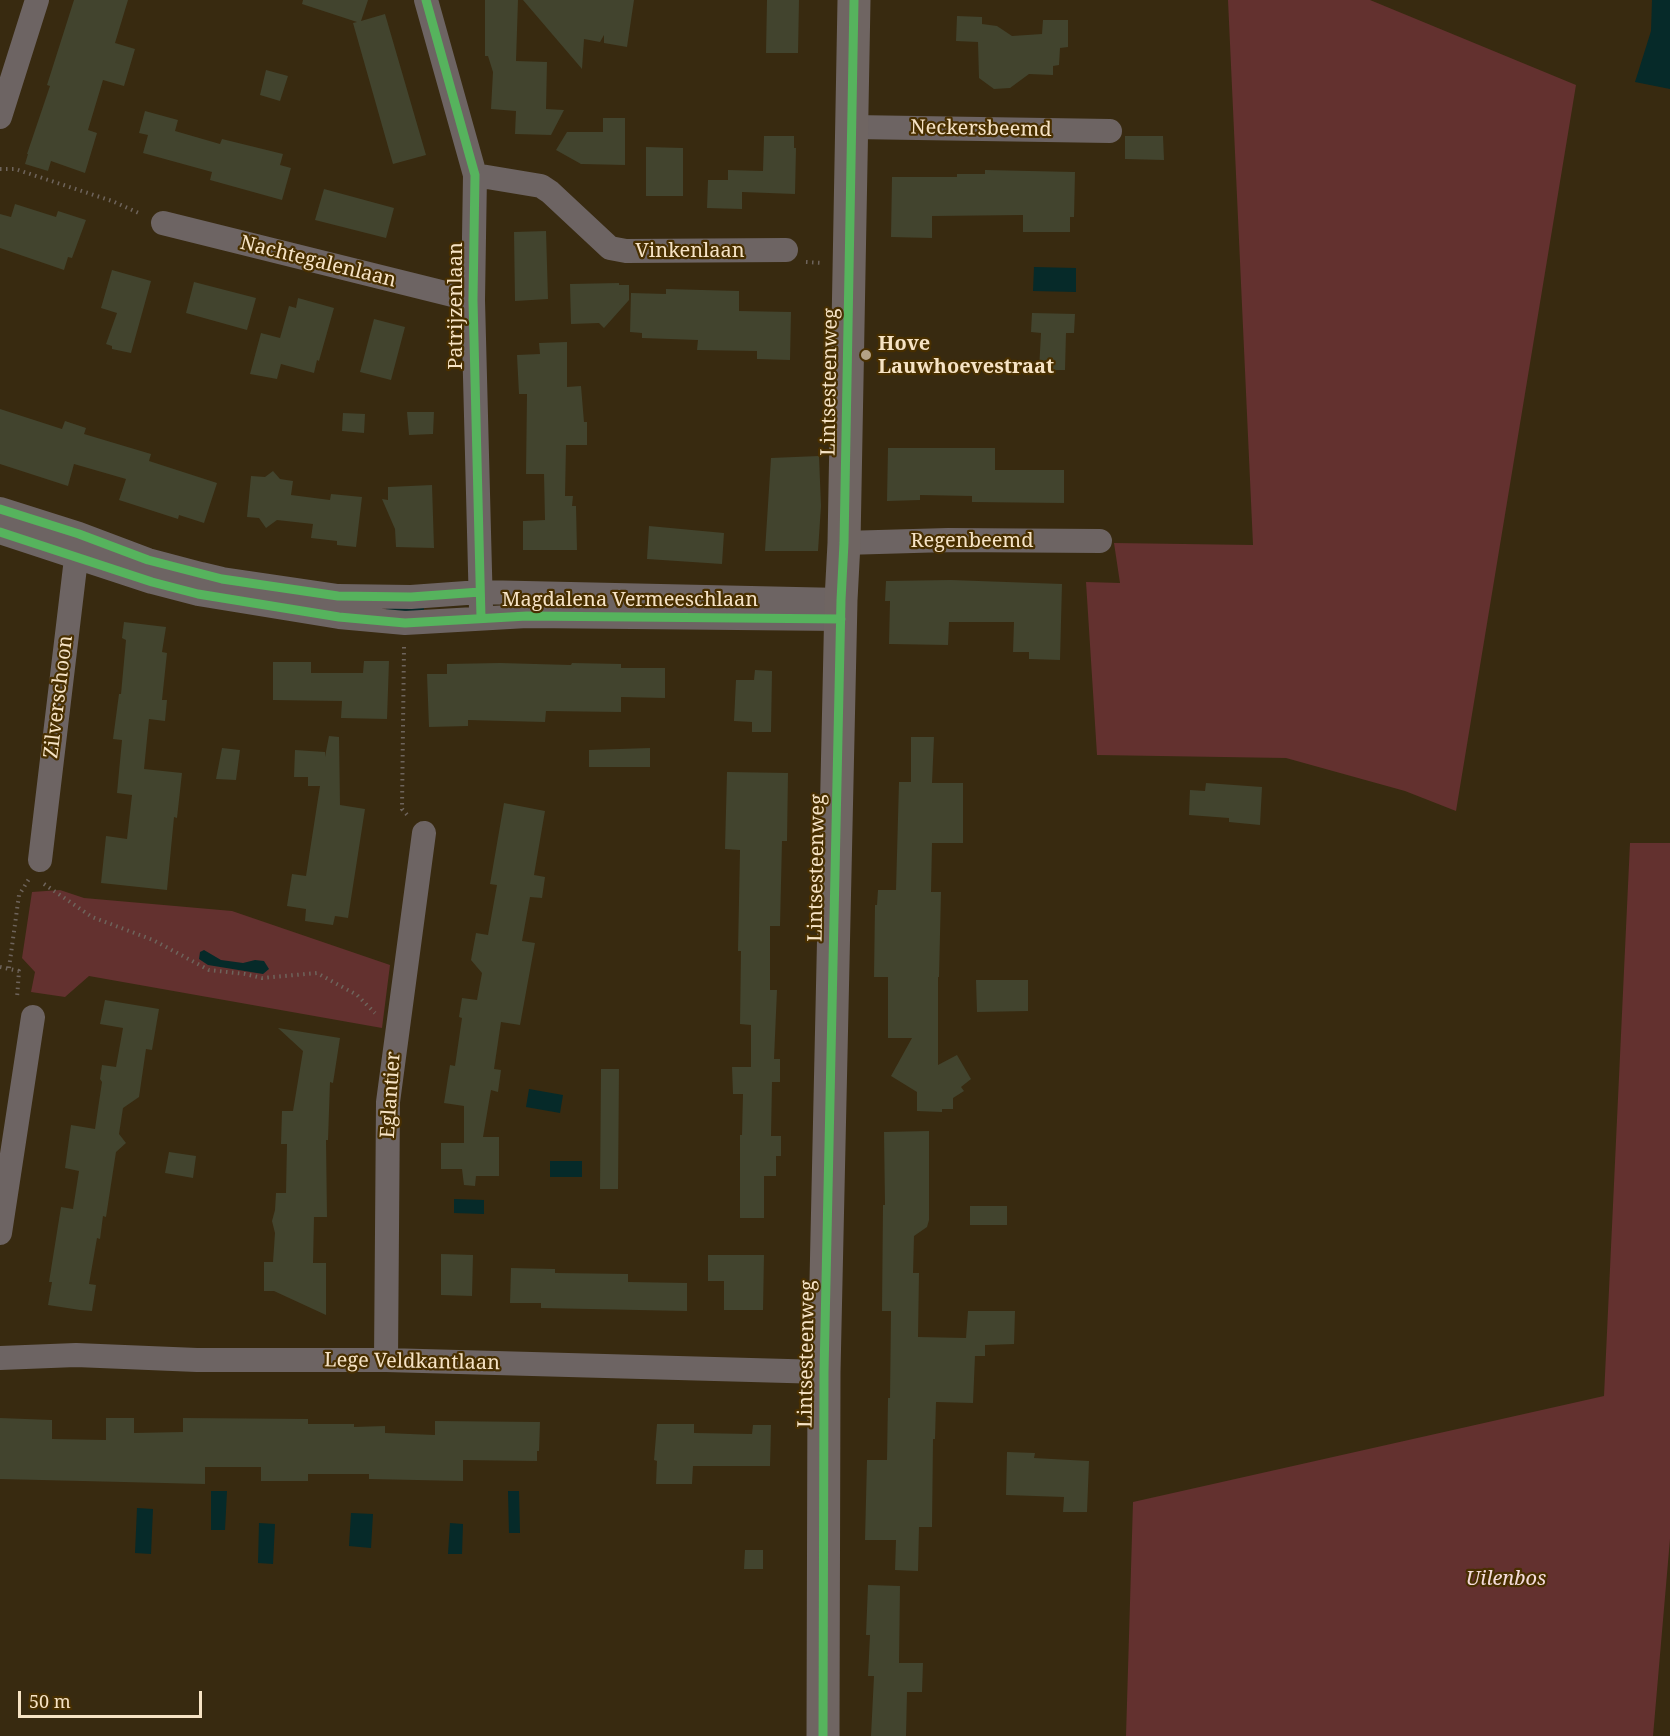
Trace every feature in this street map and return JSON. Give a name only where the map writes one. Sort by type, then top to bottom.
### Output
[{"type":"street","points":[[0,117],[10,91],[36,0]]},
{"type":"street","name":"Patrijzenlaan","points":[[426,0],[475,175],[473,300],[481,618]]},
{"type":"street","name":"Lintsesteenweg","points":[[823,1736],[824,1372],[844,543],[854,0]]},
{"type":"street","name":"Neckersbeemd","points":[[853,127],[1110,131]]},
{"type":"street","name":"Vinkenlaan","points":[[475,175],[541,186],[610,248],[626,251],[786,250]]},
{"type":"street","name":"Nachtegalenlaan","points":[[162,223],[473,300]]},
{"type":"street","name":"Magdalena Vermeeschlaan","points":[[0,509],[152,582],[198,594],[339,617],[405,622],[527,616],[841,610]]},
{"type":"street","name":"Magdalena Vermeeschlaan","points":[[0,532],[78,545],[222,579],[338,596],[411,597],[480,592],[841,610]]},
{"type":"street","name":"Regenbeemd","points":[[844,543],[948,540],[1100,541]]},
{"type":"street","name":"Zilverschoon","points":[[37,872],[78,545]]},
{"type":"street","name":"Eglantier","points":[[386,1360],[388,1102],[424,833]]},
{"type":"street","points":[[0,1233],[33,1017]]},
{"type":"street","name":"Lege Veldkantlaan","points":[[0,1358],[76,1355],[197,1360],[386,1360],[824,1372]]},
{"type":"path","points":[[0,169],[15,169],[48,179],[112,201],[162,223]]},
{"type":"path","points":[[786,250],[797,261],[850,264]]},
{"type":"path","points":[[405,622],[402,809],[424,833]]},
{"type":"path","points":[[9,968],[19,895],[37,872],[92,917],[153,940],[209,970],[262,978],[317,973],[357,995],[396,1035]]},
{"type":"path","points":[[0,967],[19,971],[17,998],[33,1017]]},
{"type":"green space","points":[[1228,0],[1370,0],[1576,85],[1456,811],[1405,791],[1286,758],[1097,755],[1086,582],[1120,583],[1114,543],[1253,545]]},
{"type":"green space","name":"Uilenbos","points":[[1630,843],[1670,843],[1670,1539],[1653,1736],[1126,1736],[1133,1502],[1604,1396]]},
{"type":"green space","points":[[60,890],[84,898],[232,911],[390,965],[382,1028],[89,976],[65,997],[31,992],[35,972],[22,958],[32,892]]},
{"type":"water","points":[[1652,0],[1670,0],[1670,89],[1635,82],[1651,31]]},
{"type":"water","points":[[1034,267],[1076,268],[1076,292],[1033,291]]},
{"type":"water","points":[[204,950],[221,960],[243,963],[255,960],[264,961],[269,969],[263,974],[208,965],[199,959],[200,952]]},
{"type":"water","points":[[529,1089],[563,1095],[560,1113],[526,1107]]},
{"type":"water","points":[[550,1161],[582,1161],[582,1177],[550,1177]]},
{"type":"water","points":[[454,1199],[484,1200],[484,1214],[454,1213]]},
{"type":"water","points":[[211,1491],[227,1491],[225,1530],[211,1530]]},
{"type":"water","points":[[508,1491],[519,1491],[520,1533],[509,1533]]},
{"type":"water","points":[[137,1508],[153,1509],[151,1554],[135,1553]]},
{"type":"water","points":[[351,1513],[373,1514],[371,1548],[349,1546]]},
{"type":"water","points":[[259,1523],[275,1524],[273,1564],[258,1563]]},
{"type":"water","points":[[450,1523],[463,1524],[462,1554],[448,1554]]},
{"type":"building","points":[[74,0],[128,0],[115,43],[135,49],[124,86],[103,80],[88,130],[97,133],[85,173],[51,161],[48,171],[25,164]]},
{"type":"building","points":[[303,0],[368,0],[361,21],[385,14],[426,155],[393,164],[353,23],[357,22],[302,4]]},
{"type":"building","points":[[485,0],[518,0],[516,61],[547,62],[546,109],[564,110],[551,135],[515,134],[516,111],[491,109],[493,72],[488,56],[485,56]]},
{"type":"building","points":[[523,0],[634,0],[627,47],[604,43],[604,35],[600,42],[584,39],[582,69]]},
{"type":"building","points":[[767,0],[799,0],[798,53],[766,53]]},
{"type":"building","points":[[957,16],[982,17],[982,24],[997,26],[1012,36],[1042,34],[1043,20],[1068,20],[1068,47],[1060,48],[1059,65],[1053,66],[1053,75],[1029,74],[1010,88],[994,89],[979,78],[978,42],[956,41]]},
{"type":"building","points":[[266,70],[288,76],[280,101],[260,95]]},
{"type":"building","points":[[145,111],[178,120],[175,131],[220,144],[222,139],[283,154],[280,165],[291,168],[282,200],[210,180],[212,172],[143,153],[148,135],[139,133]]},
{"type":"building","points":[[603,118],[625,118],[625,165],[581,164],[556,150],[567,132],[603,132]]},
{"type":"building","points":[[764,136],[794,136],[795,194],[742,192],[742,209],[707,208],[708,180],[728,180],[728,170],[763,171]]},
{"type":"building","points":[[1125,136],[1163,136],[1164,160],[1125,159]]},
{"type":"building","points":[[646,147],[683,148],[683,196],[646,196]]},
{"type":"building","points":[[985,170],[1075,172],[1074,217],[1070,217],[1070,232],[1023,232],[1023,215],[932,216],[932,238],[891,237],[892,177],[957,177],[957,174],[985,174]]},
{"type":"building","points":[[324,189],[394,208],[386,238],[315,220]]},
{"type":"building","points":[[15,204],[56,217],[58,211],[86,220],[72,258],[68,257],[64,270],[0,248],[0,214],[11,217]]},
{"type":"building","points":[[546,231],[548,299],[515,301],[514,232]]},
{"type":"building","points":[[112,270],[151,281],[131,353],[112,349],[112,346],[106,344],[117,313],[101,308]]},
{"type":"building","points":[[194,282],[256,298],[247,330],[186,313]]},
{"type":"building","points":[[619,283],[619,285],[629,285],[629,300],[604,328],[599,323],[571,324],[570,284]]},
{"type":"building","points":[[666,289],[739,291],[739,311],[791,312],[790,360],[757,359],[757,351],[697,350],[698,340],[642,338],[642,333],[630,332],[631,293],[666,294]]},
{"type":"building","points":[[298,298],[334,308],[314,373],[281,364],[277,379],[250,374],[261,333],[280,338],[289,306],[296,308]]},
{"type":"building","points":[[1032,313],[1075,314],[1074,333],[1066,333],[1065,370],[1039,370],[1041,333],[1031,332]]},
{"type":"building","points":[[374,319],[405,327],[391,380],[360,372]]},
{"type":"building","points":[[567,342],[567,387],[581,386],[584,422],[587,422],[587,445],[566,445],[565,496],[573,496],[572,506],[576,506],[577,550],[523,550],[523,521],[545,520],[544,474],[526,474],[527,394],[519,394],[517,355],[540,354],[539,343]]},
{"type":"building","points":[[0,409],[62,429],[65,421],[86,428],[84,434],[151,454],[149,461],[217,483],[204,523],[179,515],[178,519],[119,500],[126,479],[74,464],[68,486],[0,464]]},
{"type":"building","points":[[407,412],[434,412],[433,434],[409,435]]},
{"type":"building","points":[[343,413],[365,414],[364,433],[342,431]]},
{"type":"building","points":[[888,448],[995,448],[995,470],[1064,470],[1064,503],[972,502],[972,496],[920,495],[920,500],[887,501]]},
{"type":"building","points":[[819,456],[821,506],[818,551],[765,551],[771,458]]},
{"type":"building","points":[[273,471],[280,479],[293,481],[291,495],[330,500],[331,494],[362,497],[356,547],[337,545],[337,541],[311,538],[313,524],[277,520],[266,528],[259,518],[247,517],[251,476],[265,477]]},
{"type":"building","points":[[432,485],[434,548],[396,547],[395,529],[382,499],[388,500],[388,487]]},
{"type":"building","points":[[649,526],[724,533],[722,564],[647,559]]},
{"type":"building","points":[[951,580],[1062,584],[1060,660],[1029,659],[1029,652],[1013,652],[1014,622],[949,622],[948,645],[889,644],[890,601],[885,601],[886,581]]},
{"type":"building","points":[[124,622],[166,627],[162,652],[167,653],[162,700],[167,700],[165,721],[149,719],[144,769],[182,773],[177,818],[174,817],[167,890],[101,883],[106,836],[127,839],[132,795],[117,793],[122,740],[113,739],[119,694],[121,694],[126,640],[122,638]]},
{"type":"building","points":[[364,661],[389,661],[387,719],[341,718],[342,701],[273,700],[273,662],[311,662],[311,673],[363,673]]},
{"type":"building","points":[[447,664],[621,664],[621,668],[665,668],[665,698],[621,697],[621,712],[546,711],[545,722],[468,720],[468,726],[429,727],[427,674],[447,674]]},
{"type":"building","points":[[755,670],[772,671],[771,732],[752,732],[752,722],[734,721],[736,680],[754,680]]},
{"type":"building","points":[[329,736],[339,737],[340,805],[365,809],[348,918],[335,916],[333,925],[305,921],[306,909],[287,906],[292,874],[306,876],[320,786],[308,786],[308,777],[294,777],[295,750],[325,752],[325,757]]},
{"type":"building","points":[[911,737],[934,737],[932,783],[963,783],[963,843],[932,843],[931,892],[941,892],[938,1065],[957,1055],[971,1079],[961,1087],[964,1091],[953,1098],[953,1109],[942,1109],[942,1112],[917,1111],[917,1092],[891,1076],[912,1038],[888,1038],[888,977],[874,977],[875,905],[877,905],[878,890],[896,890],[899,782],[911,782]]},
{"type":"building","points":[[222,748],[240,750],[236,780],[216,779]]},
{"type":"building","points":[[650,748],[650,767],[589,767],[589,750]]},
{"type":"building","points":[[727,772],[788,773],[787,841],[782,841],[780,926],[770,926],[770,990],[777,990],[774,1059],[780,1059],[780,1082],[772,1082],[771,1136],[781,1136],[781,1156],[776,1156],[776,1176],[764,1176],[764,1218],[740,1218],[740,1135],[742,1135],[743,1094],[733,1094],[732,1067],[751,1067],[751,1025],[740,1024],[741,951],[738,951],[740,850],[725,849]]},
{"type":"building","points":[[1206,783],[1262,787],[1260,825],[1229,822],[1229,818],[1189,815],[1190,790],[1205,791]]},
{"type":"building","points":[[504,803],[545,811],[534,875],[545,877],[542,898],[530,897],[522,941],[535,943],[520,1025],[501,1022],[494,1069],[501,1070],[498,1092],[491,1090],[483,1137],[499,1137],[499,1176],[476,1176],[475,1186],[464,1185],[462,1169],[441,1169],[441,1143],[464,1143],[464,1106],[444,1103],[450,1065],[455,1066],[462,1018],[459,1017],[462,998],[477,1000],[482,973],[471,960],[476,933],[488,935],[497,885],[490,884]]},
{"type":"building","points":[[976,980],[1028,980],[1028,1011],[977,1012]]},
{"type":"building","points":[[105,1000],[159,1009],[152,1050],[146,1049],[139,1097],[123,1108],[119,1134],[126,1143],[116,1152],[106,1217],[103,1216],[100,1239],[97,1238],[89,1284],[96,1285],[92,1311],[48,1305],[52,1282],[49,1282],[61,1207],[73,1209],[79,1171],[65,1168],[71,1125],[95,1129],[102,1082],[100,1079],[102,1065],[116,1067],[123,1028],[100,1024]]},
{"type":"building","points":[[278,1028],[340,1038],[333,1083],[330,1082],[328,1140],[326,1140],[327,1217],[314,1217],[313,1263],[326,1263],[326,1315],[274,1291],[264,1291],[264,1262],[273,1262],[275,1233],[272,1221],[276,1193],[286,1193],[287,1144],[281,1144],[282,1111],[293,1111],[303,1051]]},
{"type":"building","points":[[601,1069],[619,1069],[618,1189],[600,1189]]},
{"type":"building","points":[[929,1131],[929,1220],[927,1227],[914,1236],[913,1273],[919,1273],[918,1337],[966,1338],[968,1311],[1015,1311],[1014,1344],[985,1345],[985,1356],[975,1356],[973,1403],[936,1402],[935,1439],[933,1439],[932,1527],[919,1527],[918,1571],[895,1570],[896,1540],[865,1540],[867,1460],[887,1460],[888,1398],[890,1398],[891,1311],[882,1311],[883,1205],[885,1205],[884,1132]]},
{"type":"building","points":[[169,1152],[196,1156],[193,1178],[165,1173]]},
{"type":"building","points":[[970,1206],[1007,1206],[1007,1225],[970,1225]]},
{"type":"building","points":[[441,1254],[473,1255],[472,1296],[441,1295]]},
{"type":"building","points":[[708,1255],[764,1255],[763,1310],[724,1310],[724,1281],[708,1281]]},
{"type":"building","points":[[511,1268],[555,1269],[555,1273],[628,1274],[628,1282],[687,1283],[687,1311],[541,1308],[541,1303],[510,1303]]},
{"type":"building","points":[[0,1418],[52,1420],[52,1439],[106,1440],[106,1418],[134,1418],[134,1433],[183,1432],[183,1418],[308,1419],[308,1424],[354,1424],[354,1427],[385,1426],[385,1433],[435,1435],[435,1421],[540,1422],[537,1461],[463,1460],[463,1481],[369,1479],[369,1474],[308,1474],[308,1481],[261,1481],[261,1467],[205,1467],[205,1484],[0,1479]]},
{"type":"building","points":[[657,1424],[694,1424],[694,1433],[752,1434],[753,1425],[771,1425],[770,1466],[693,1466],[692,1484],[656,1484],[657,1461],[654,1460]]},
{"type":"building","points":[[1007,1452],[1035,1453],[1034,1458],[1089,1461],[1087,1512],[1063,1512],[1064,1497],[1006,1495]]},
{"type":"building","points":[[745,1550],[763,1550],[763,1569],[744,1569]]},
{"type":"building","points":[[868,1585],[900,1586],[899,1663],[923,1663],[922,1692],[907,1692],[906,1736],[871,1736],[874,1676],[868,1676],[870,1635],[866,1635]]},
{"type":"waterway","points":[[390,610],[420,609]]},
{"type":"cycle path","points":[[426,0],[475,175],[473,300],[481,618]]},
{"type":"cycle path","points":[[823,1736],[824,1372],[844,543],[854,0]]},
{"type":"cycle path","points":[[0,509],[79,534],[148,560],[222,579],[338,596],[411,597],[480,592]]},
{"type":"cycle path","points":[[0,532],[152,582],[198,594],[339,617],[405,623],[527,616],[841,619]]},
{"type":"place","name":"Hove Lauwhoevestraat","points":[[866,355]]}]
